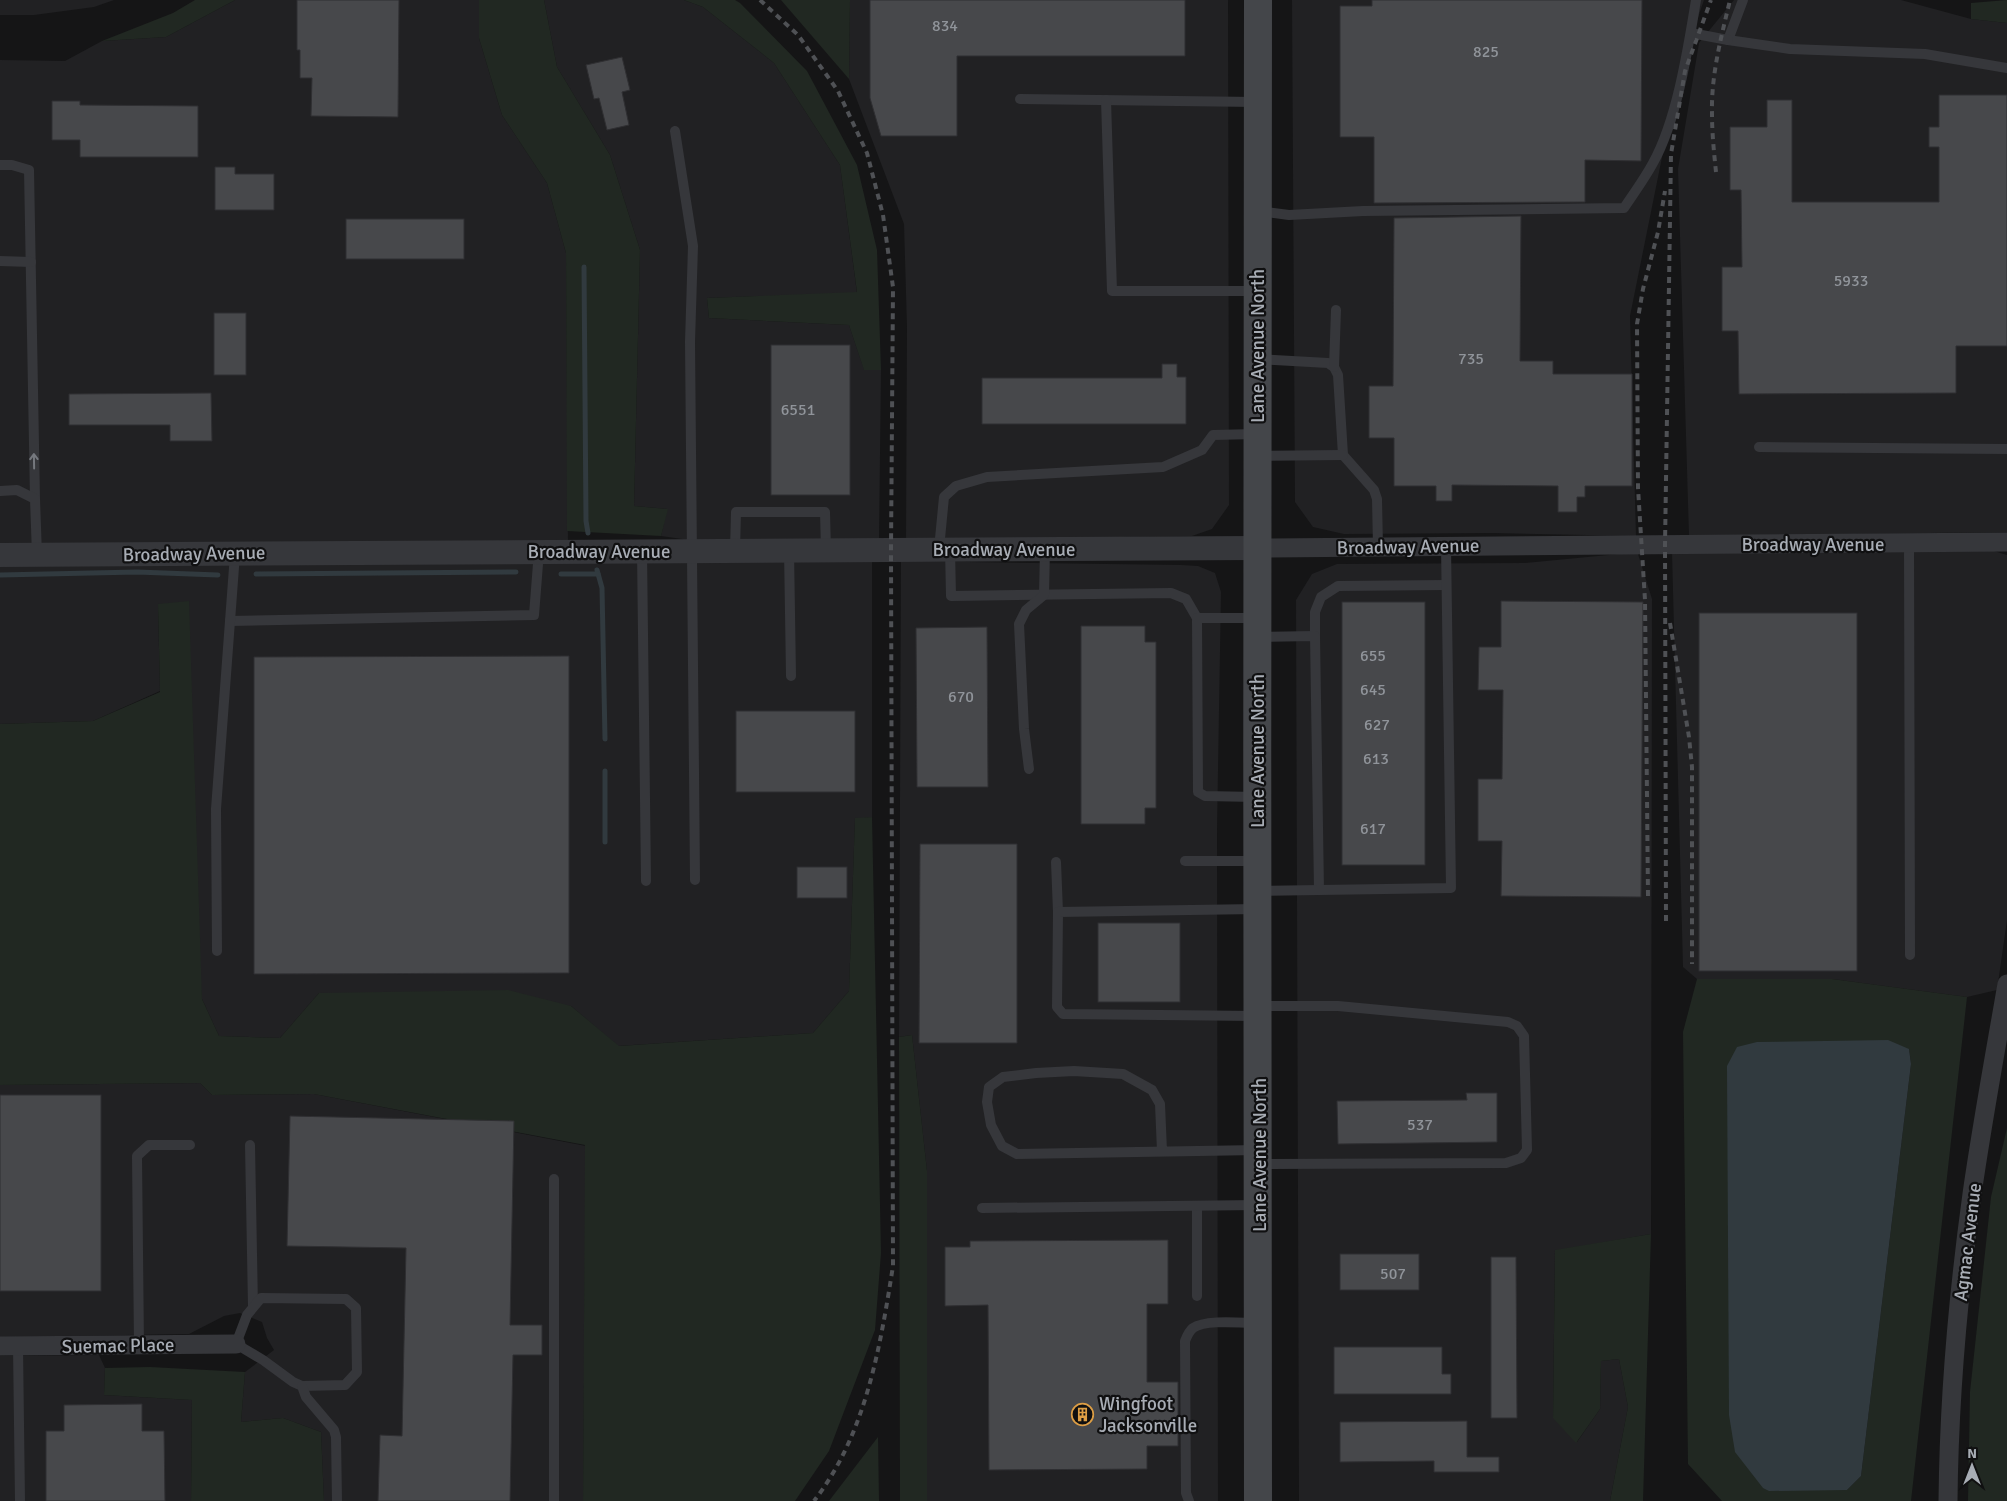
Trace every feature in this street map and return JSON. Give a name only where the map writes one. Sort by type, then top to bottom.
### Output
[{"type":"main road","name":"Lane Avenue North","points":[[1258,0],[1256,445],[1259,1157],[1258,1501]]},
{"type":"street","name":"Broadway Avenue","points":[[0,555],[2007,542]]},
{"type":"street","name":"Agmac Avenue","points":[[1948,1501],[1948,1451],[1960,1294],[1972,1194],[2007,984]]},
{"type":"street","name":"Suemac Place","points":[[9,1346],[236,1344]]},
{"type":"lane","points":[[1257,211],[1289,215],[1624,208],[1654,162],[1671,122],[1691,34],[1696,0]]},
{"type":"lane","points":[[1728,40],[1743,0]]},
{"type":"lane","points":[[1691,34],[1790,49],[1925,54],[2007,68]]},
{"type":"lane","points":[[1020,99],[1257,102]]},
{"type":"lane","points":[[1106,100],[1112,290],[1257,290]]},
{"type":"lane","points":[[675,131],[693,246],[690,342],[695,880]]},
{"type":"lane","points":[[0,165],[12,165],[28,170],[37,555]]},
{"type":"lane","points":[[0,262],[31,262]]},
{"type":"lane","points":[[1334,367],[1336,310]]},
{"type":"lane","points":[[1257,359],[1328,363],[1334,367],[1338,374],[1343,455],[1374,490],[1377,499],[1378,547]]},
{"type":"lane","points":[[1257,797],[1205,796],[1198,792],[1198,618],[1186,599],[1171,593],[951,596],[944,549],[944,497],[956,486],[987,477],[1163,467],[1202,450],[1213,436],[1256,445],[1343,455]]},
{"type":"lane","points":[[1760,447],[2007,449]]},
{"type":"lane","points":[[0,491],[17,490],[35,499]]},
{"type":"lane","points":[[735,550],[736,512],[825,512],[826,550]]},
{"type":"lane","points":[[1909,543],[1910,955]]},
{"type":"lane","points":[[1058,912],[1258,900],[1319,890],[1451,888],[1446,546]]},
{"type":"lane","points":[[1029,768],[1024,729],[1019,624],[1026,610],[1044,595],[1045,549]]},
{"type":"lane","points":[[789,550],[791,676]]},
{"type":"lane","points":[[230,621],[534,615],[539,551]]},
{"type":"lane","points":[[642,551],[646,881]]},
{"type":"lane","points":[[217,951],[216,809],[235,553]]},
{"type":"lane","points":[[1319,890],[1315,612],[1321,597],[1338,586],[1446,585]]},
{"type":"lane","points":[[1198,618],[1316,636]]},
{"type":"lane","points":[[1186,861],[1257,861]]},
{"type":"lane","points":[[1056,862],[1058,912],[1057,1007],[1063,1014],[1258,1011],[1338,1006],[1508,1022],[1516,1026],[1524,1036],[1527,1150],[1521,1158],[1506,1163],[1259,1157],[1162,1151],[1017,1154],[1002,1146],[991,1124],[987,1102],[989,1087],[1003,1077],[1036,1073],[1074,1071],[1123,1074],[1152,1090],[1160,1104],[1162,1151]]},
{"type":"lane","points":[[138,1344],[137,1156],[149,1145],[190,1145]]},
{"type":"lane","points":[[250,1145],[253,1307]]},
{"type":"lane","points":[[554,1179],[554,1501]]},
{"type":"lane","points":[[982,1208],[1259,1205]]},
{"type":"lane","points":[[1197,1206],[1198,1296]]},
{"type":"lane","points":[[261,1298],[346,1299],[356,1308],[356,1372],[345,1385],[302,1386],[236,1344],[246,1316],[261,1298]]},
{"type":"lane","points":[[1189,1501],[1186,1493],[1186,1341],[1188,1334],[1192,1328],[1202,1324],[1258,1323]]},
{"type":"lane","points":[[9,1346],[20,1501]]},
{"type":"lane","points":[[302,1386],[306,1397],[334,1430],[336,1436],[337,1501]]},
{"type":"shaded area","points":[[0,0],[114,0],[94,7],[34,15],[0,15]]},
{"type":"shaded area","points":[[195,0],[235,0],[166,37],[102,41],[173,13]]},
{"type":"shaded area","points":[[235,0],[479,0],[479,38],[502,115],[547,183],[566,253],[568,542],[0,546],[0,60],[65,61],[102,41],[166,37]]},
{"type":"shaded area","points":[[479,0],[544,0],[557,67],[610,155],[640,250],[634,506],[668,509],[661,536],[567,531],[566,253],[547,183],[502,115],[479,38]]},
{"type":"shaded area","points":[[544,0],[684,0],[703,7],[774,63],[840,165],[857,293],[707,298],[709,318],[849,325],[864,369],[881,370],[879,540],[710,543],[661,536],[667,509],[634,506],[640,250],[610,155],[557,67]]},
{"type":"shaded area","points":[[684,0],[735,0],[807,71],[857,165],[877,250],[881,370],[864,370],[849,325],[709,318],[707,298],[857,292],[840,165],[774,63],[703,7]]},
{"type":"shaded area","points":[[781,0],[850,0],[849,79]]},
{"type":"shaded area","points":[[850,0],[1228,0],[1229,505],[1212,529],[1192,536],[906,540],[907,327],[904,224],[849,79]]},
{"type":"shaded area","points":[[1292,0],[1704,0],[1679,73],[1630,316],[1636,536],[1492,533],[1344,534],[1313,527],[1295,502]]},
{"type":"shaded area","points":[[1734,0],[1901,0],[1971,19],[2007,23],[2007,532],[1689,536],[1678,169],[1699,43]]},
{"type":"shaded area","points":[[2007,0],[2007,23],[1971,19],[1971,3]]},
{"type":"shaded area","points":[[1994,551],[2007,555],[2007,920],[1997,990],[1967,997],[1832,979],[1697,979],[1683,967],[1672,553]]},
{"type":"shaded area","points":[[1619,554],[1638,554],[1652,599],[1651,1234],[1555,1251],[1553,1417],[1577,1442],[1600,1409],[1601,1361],[1619,1359],[1628,1407],[1610,1501],[1299,1501],[1296,600],[1312,574],[1337,564],[1525,563]]},
{"type":"shaded area","points":[[872,560],[872,817],[855,819],[849,991],[813,1033],[618,1046],[571,1006],[319,993],[280,1038],[219,1036],[202,999],[158,604],[160,691],[93,721],[0,724],[0,563]]},
{"type":"shaded area","points":[[901,561],[1181,565],[1198,566],[1215,573],[1221,592],[1217,830],[1218,1501],[927,1501],[927,1171],[912,1035],[899,1037]]},
{"type":"shaded area","points":[[189,601],[202,999],[219,1036],[280,1038],[319,993],[508,990],[571,1006],[619,1046],[813,1033],[849,991],[855,818],[872,817],[881,1253],[875,1330],[829,1451],[795,1501],[583,1501],[585,1145],[314,1094],[212,1095],[200,1083],[0,1085],[0,724],[93,721],[160,692],[158,604]]},
{"type":"shaded area","points":[[1697,979],[1832,979],[1967,997],[1911,1501],[1722,1501],[1688,1464],[1683,1032]],"holes":[[[1909,1049],[1911,1064],[1861,1476],[1847,1490]]]},
{"type":"shaded area","points":[[912,1035],[927,1171],[927,1501],[900,1501],[899,1037]]},
{"type":"shaded area","points":[[1888,1040],[1909,1049],[1911,1064],[1861,1476],[1847,1490],[1769,1491],[1763,1488],[1735,1452],[1729,1415],[1727,1066],[1737,1047],[1757,1042]]},
{"type":"shaded area","points":[[200,1083],[212,1095],[314,1094],[586,1146],[583,1501],[324,1501],[321,1432],[283,1418],[241,1422],[245,1372],[274,1350],[267,1338],[262,1322],[240,1313],[224,1316],[189,1334],[0,1337],[0,1085]]},
{"type":"shaded area","points":[[2007,1128],[2007,1501],[1968,1501],[1970,1392],[1991,1197]]},
{"type":"shaded area","points":[[1651,1234],[1643,1501],[1610,1501],[1628,1407],[1619,1359],[1601,1361],[1600,1409],[1576,1443],[1553,1418],[1555,1250]]},
{"type":"shaded area","points":[[99,1355],[105,1368],[104,1395],[192,1400],[191,1501],[0,1501],[0,1356]]},
{"type":"shaded area","points":[[150,1367],[245,1372],[241,1422],[283,1418],[321,1432],[324,1501],[191,1501],[192,1400],[104,1395],[105,1368]]},
{"type":"shaded area","points":[[878,1437],[879,1501],[829,1501]]},
{"type":"building","points":[[297,0],[399,0],[398,117],[311,116],[312,78],[300,78],[300,50],[297,50]]},
{"type":"building","points":[[870,0],[1185,0],[1185,56],[957,56],[957,136],[881,136],[870,98]]},
{"type":"building","points":[[1372,0],[1642,0],[1641,161],[1585,160],[1585,202],[1374,203],[1374,137],[1340,137],[1340,6],[1372,6]]},
{"type":"building","points":[[622,57],[630,90],[622,92],[629,125],[607,130],[599,98],[594,99],[586,65]]},
{"type":"building","points":[[1939,95],[2007,95],[2007,346],[1956,346],[1956,393],[1739,394],[1738,331],[1722,331],[1722,267],[1742,267],[1741,190],[1730,190],[1730,127],[1767,127],[1767,100],[1792,100],[1792,202],[1939,202],[1939,147],[1929,147],[1929,127],[1939,127]]},
{"type":"building","points":[[52,101],[80,101],[80,105],[198,106],[198,157],[80,157],[80,140],[52,140]]},
{"type":"building","points":[[215,167],[235,167],[235,174],[274,174],[274,210],[215,210]]},
{"type":"building","points":[[1521,216],[1520,361],[1553,361],[1553,374],[1632,374],[1632,486],[1585,486],[1585,497],[1577,497],[1577,512],[1558,512],[1558,486],[1452,485],[1452,501],[1436,501],[1436,486],[1394,486],[1394,438],[1369,438],[1369,386],[1393,386],[1394,218]]},
{"type":"building","points":[[346,219],[464,219],[464,259],[346,259]]},
{"type":"building","points":[[214,313],[246,313],[246,375],[214,375]]},
{"type":"building","points":[[771,345],[850,345],[850,495],[771,495]]},
{"type":"building","points":[[1162,364],[1177,364],[1177,377],[1186,377],[1186,424],[982,424],[982,378],[1162,378]]},
{"type":"building","points":[[211,393],[212,441],[170,441],[170,425],[69,425],[69,394]]},
{"type":"building","points":[[1501,601],[1643,602],[1641,897],[1501,896],[1502,841],[1478,841],[1478,779],[1502,779],[1503,690],[1478,690],[1479,647],[1501,647]]},
{"type":"building","points":[[1342,602],[1425,602],[1425,865],[1342,865]]},
{"type":"building","points":[[1699,613],[1857,613],[1857,971],[1699,971]]},
{"type":"building","points":[[1081,626],[1145,626],[1145,642],[1156,642],[1156,808],[1145,808],[1145,824],[1081,824]]},
{"type":"building","points":[[987,627],[988,787],[917,787],[916,628]]},
{"type":"building","points":[[569,656],[569,973],[254,974],[254,657]]},
{"type":"building","points":[[736,711],[855,711],[855,792],[736,792]]},
{"type":"building","points":[[920,844],[1017,844],[1017,1043],[919,1043]]},
{"type":"building","points":[[797,867],[847,867],[847,898],[797,898]]},
{"type":"building","points":[[1098,923],[1180,923],[1180,1002],[1098,1002]]},
{"type":"building","points":[[1466,1093],[1497,1093],[1497,1142],[1338,1144],[1337,1101],[1467,1100]]},
{"type":"building","points":[[0,1095],[101,1095],[101,1291],[0,1291]]},
{"type":"building","points":[[290,1116],[514,1121],[510,1325],[542,1325],[542,1355],[513,1355],[510,1501],[378,1501],[380,1435],[402,1436],[406,1248],[287,1246]]},
{"type":"building","name":"Wingfoot Jacksonville","points":[[1168,1240],[1168,1304],[1147,1304],[1147,1382],[1178,1382],[1178,1446],[1147,1446],[1147,1469],[989,1470],[988,1305],[945,1306],[945,1247],[970,1247],[970,1241]]},
{"type":"building","points":[[1340,1254],[1419,1254],[1419,1290],[1340,1290]]},
{"type":"building","points":[[1491,1257],[1516,1257],[1517,1418],[1491,1418]]},
{"type":"building","points":[[1334,1347],[1442,1347],[1442,1374],[1451,1374],[1451,1394],[1334,1394]]},
{"type":"building","points":[[142,1404],[142,1431],[164,1431],[165,1501],[46,1501],[46,1431],[64,1431],[64,1405]]},
{"type":"building","points":[[1467,1421],[1467,1457],[1499,1457],[1499,1472],[1434,1472],[1434,1461],[1340,1462],[1340,1422]]},
{"type":"waterway","points":[[584,267],[586,521],[588,533]]},
{"type":"waterway","points":[[597,570],[602,588],[605,739]]},
{"type":"waterway","points":[[0,575],[137,572],[218,575]]},
{"type":"waterway","points":[[256,574],[516,572]]},
{"type":"waterway","points":[[561,574],[598,574]]},
{"type":"waterway","points":[[605,771],[605,842]]},
{"type":"railway","points":[[760,0],[798,35],[838,91],[867,153],[883,215],[893,287],[891,550],[893,1266],[876,1359],[858,1419],[832,1475],[814,1501]]},
{"type":"railway","points":[[1666,921],[1665,545],[1671,154],[1685,71],[1711,0]]},
{"type":"railway","points":[[1716,172],[1712,121],[1713,85],[1717,57],[1730,0]]},
{"type":"railway","points":[[1648,896],[1645,600],[1638,488],[1637,324],[1643,289],[1658,232],[1665,191]]},
{"type":"railway","points":[[1670,623],[1689,737],[1692,767],[1692,964]]},
{"type":"place","name":"Wingfoot Jacksonville","points":[[1083,1414]]}]
